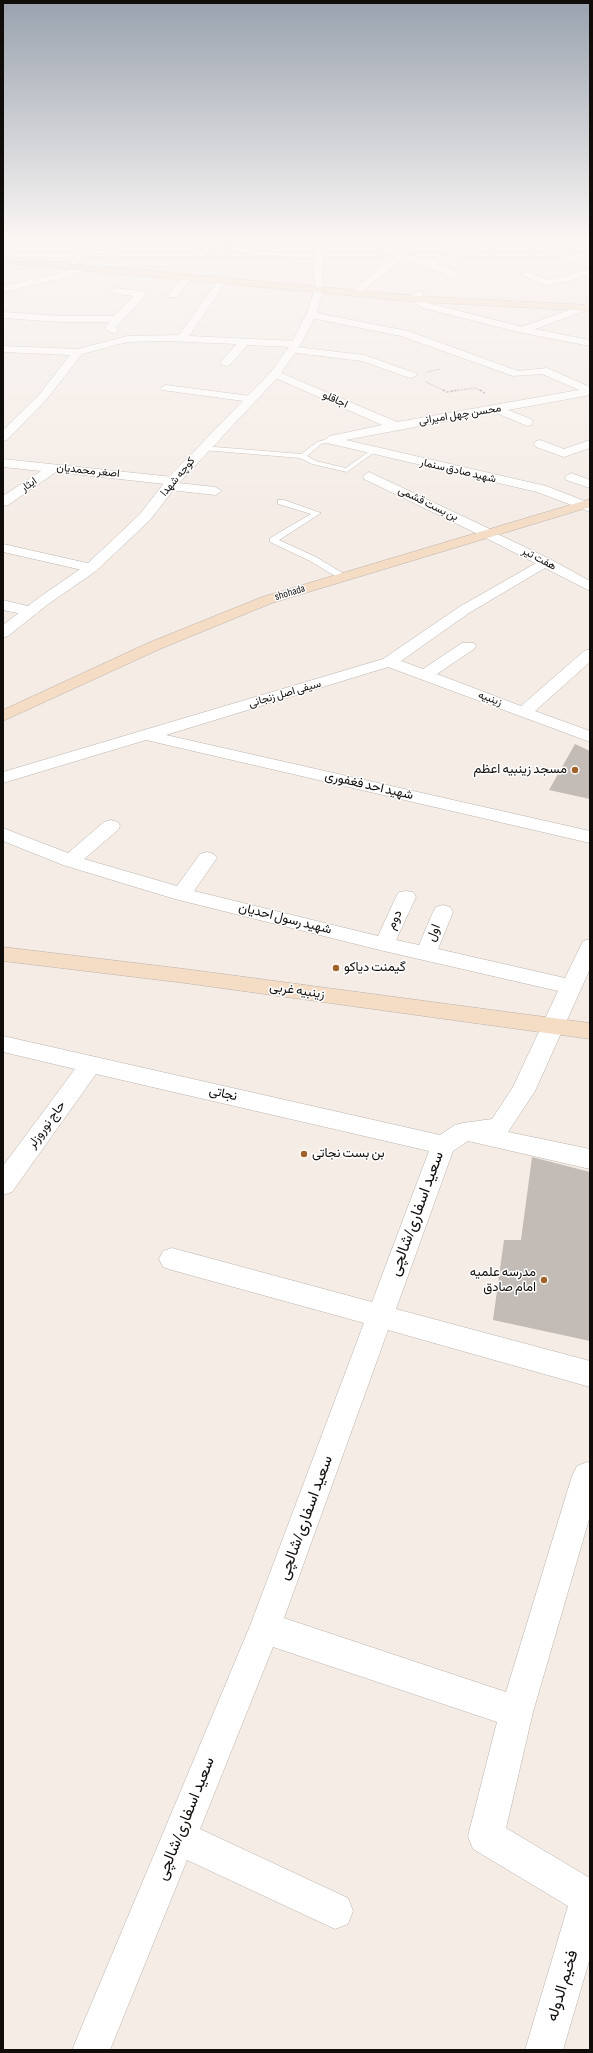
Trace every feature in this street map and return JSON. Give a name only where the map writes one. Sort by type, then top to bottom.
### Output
[{"type":"main road","name":"shohada","points":[[3,716],[161,643],[267,600],[487,533],[588,505]]},
{"type":"main road","name":"زینبیه غربی","points":[[3,954],[185,976],[590,1031]]},
{"type":"street","points":[[131,336],[139,339]]},
{"type":"street","name":"کوچه شهدا","points":[[3,634],[31,611],[91,568],[145,517],[172,483],[203,448],[275,374],[300,336]]},
{"type":"street","points":[[412,336],[516,374],[543,370],[590,392]]},
{"type":"street","points":[[553,336],[590,343]]},
{"type":"street","points":[[3,437],[15,417],[42,398],[75,354],[127,339],[182,339],[244,342],[294,347],[371,361],[410,375]]},
{"type":"street","points":[[226,363],[244,342]]},
{"type":"street","points":[[3,349],[75,354],[95,358]]},
{"type":"street","points":[[371,361],[392,355]]},
{"type":"street","name":"اجاقلو","points":[[275,374],[395,426]]},
{"type":"street","points":[[166,388],[251,399]]},
{"type":"street","name":"محسن چهل امیرانی","points":[[330,440],[395,426],[590,392]]},
{"type":"street","points":[[497,409],[527,422]]},
{"type":"street","name":"شهید صادق سنمار","points":[[330,440],[440,467],[541,489],[588,505]]},
{"type":"street","points":[[540,444],[564,453],[589,445]]},
{"type":"street","points":[[440,467],[449,457]]},
{"type":"street","name":"اصغر محمدیان","points":[[3,463],[172,483],[215,491]]},
{"type":"street","name":"ایثار","points":[[3,502],[54,468]]},
{"type":"street","name":"بن بست قشمی","points":[[369,476],[487,533]]},
{"type":"street","points":[[571,477],[590,484]]},
{"type":"street","name":"هفت تیر","points":[[487,533],[546,562],[590,588]]},
{"type":"street","points":[[3,548],[91,568]]},
{"type":"street","name":"سیفی اصل زنجانی","points":[[3,778],[389,662],[464,610],[546,562]]},
{"type":"street","points":[[3,605],[31,611]]},
{"type":"street","points":[[425,675],[468,646]]},
{"type":"street","points":[[524,712],[590,654]]},
{"type":"street","name":"زینبیه","points":[[389,662],[590,737]]},
{"type":"street","name":"شهید احد فغفوری","points":[[147,735],[590,836]]},
{"type":"street","points":[[70,861],[111,826]]},
{"type":"street","name":"شهید رسول احدیان","points":[[3,834],[70,861],[182,894],[384,944],[571,987]]},
{"type":"street","points":[[182,894],[207,858]]},
{"type":"street","name":"دوم","points":[[384,944],[406,896]]},
{"type":"street","name":"اول","points":[[426,953],[443,912]]},
{"type":"street","points":[[453,1138],[499,1127],[523,1091],[590,946]]},
{"type":"street","name":"نجاتی","points":[[3,1044],[91,1064],[453,1138],[590,1159]]},
{"type":"street","name":"حاج نوروزلر","points":[[3,1185],[91,1064]]},
{"type":"street","name":"سعید اسفاری/شالچی","points":[[92,2050],[265,1628],[379,1316],[453,1138]]},
{"type":"street","points":[[172,1259],[590,1374]]},
{"type":"street","points":[[587,1476],[516,1712],[486,1836],[590,1898]]},
{"type":"street","points":[[265,1628],[516,1712]]},
{"type":"street","points":[[179,1838],[335,1910]]},
{"type":"street","name":"فخيم الدوله","points":[[544,2050],[590,1898]]},
{"type":"lane","points":[[302,456],[319,443],[330,440]]},
{"type":"lane","points":[[203,448],[302,456],[314,463],[347,470],[373,451]]},
{"type":"lane","points":[[282,502],[317,512],[273,540],[313,559],[343,577]]},
{"type":"path","points":[[410,375],[447,392],[475,388],[510,406]]},
{"type":"building","name":"مسجد زینبیه اعظم","points":[[575,744],[590,751],[590,799],[549,790]]},
{"type":"building","name":"مدرسه علمیه امام صادق","points":[[532,1157],[590,1172],[590,1341],[493,1320],[504,1240],[521,1240]]},
{"type":"place","name":"مسجد زینبیه اعظم","points":[[575,770]]},
{"type":"place","name":"گیمنت دیاکو","points":[[336,968]]},
{"type":"place","name":"بن بست نجاتی","points":[[304,1154]]},
{"type":"place","name":"مدرسه علمیه امام صادق","points":[[544,1280]]}]
